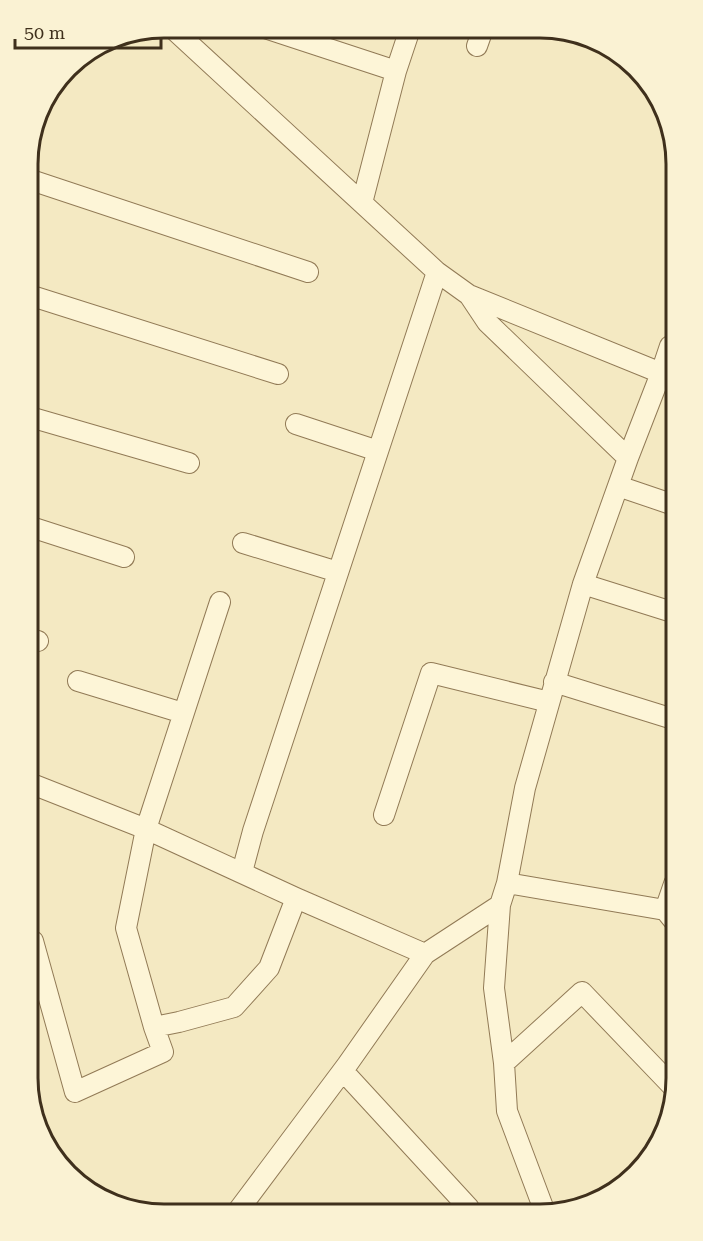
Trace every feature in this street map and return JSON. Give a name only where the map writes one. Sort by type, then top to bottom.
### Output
[{"type":"street","points":[[183,38],[436,273],[469,295],[666,375]]},
{"type":"street","points":[[295,38],[396,71]]},
{"type":"street","points":[[362,203],[407,38]]},
{"type":"street","points":[[38,182],[308,272]]},
{"type":"street","points":[[242,872],[256,820],[436,273]]},
{"type":"street","points":[[469,295],[487,322],[628,458]]},
{"type":"street","points":[[38,298],[278,374]]},
{"type":"street","points":[[542,1204],[507,1111],[504,1063],[494,988],[500,904],[507,883],[525,788],[583,584],[628,458],[666,376]]},
{"type":"street","points":[[38,419],[189,463]]},
{"type":"street","points":[[296,424],[378,451]]},
{"type":"street","points":[[618,486],[666,502]]},
{"type":"street","points":[[38,529],[124,556]]},
{"type":"street","points":[[243,543],[338,572]]},
{"type":"street","points":[[583,584],[666,610]]},
{"type":"street","points":[[38,958],[75,1092],[163,1052],[126,928],[146,829],[220,602]]},
{"type":"street","points":[[384,815],[431,673],[549,702]]},
{"type":"street","points":[[78,681],[183,713]]},
{"type":"street","points":[[555,682],[665,717]]},
{"type":"street","points":[[38,786],[146,829],[425,954]]},
{"type":"street","points":[[507,883],[665,914]]},
{"type":"street","points":[[154,1027],[234,1007],[269,968],[296,898]]},
{"type":"street","points":[[243,1204],[343,1071],[425,954],[500,904]]},
{"type":"street","points":[[504,1063],[582,992],[665,1079]]},
{"type":"street","points":[[343,1071],[465,1204]]}]
